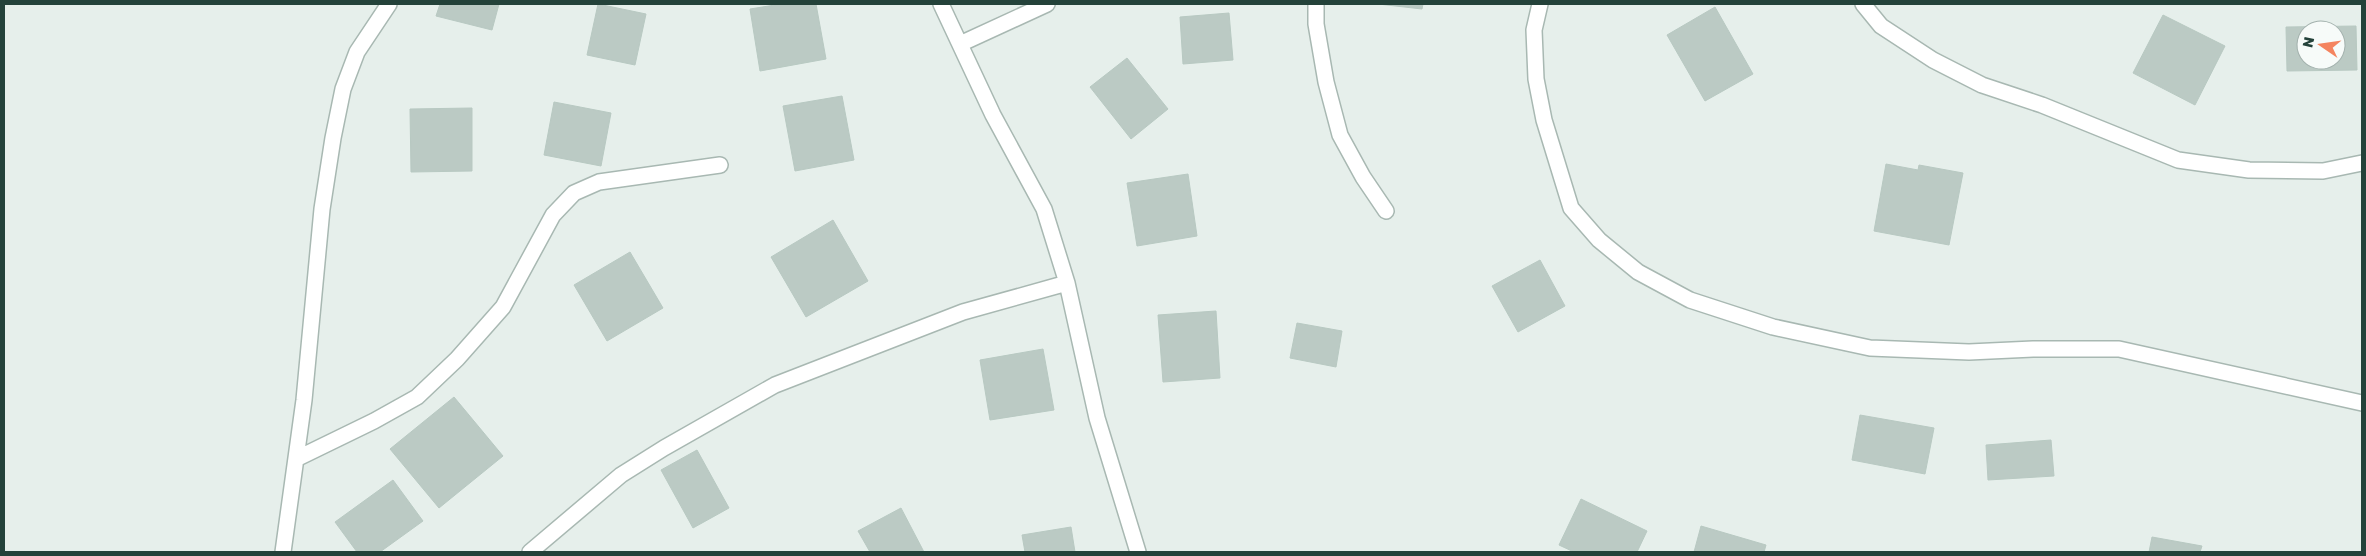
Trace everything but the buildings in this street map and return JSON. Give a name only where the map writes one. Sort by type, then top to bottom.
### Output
[{"type":"street","points":[[283,552],[304,400],[322,209],[333,138],[343,90],[357,52],[389,4]]},
{"type":"street","points":[[941,4],[993,115],[1044,209],[1067,283],[1097,418],[1138,552]]},
{"type":"street","points":[[960,44],[1047,4]]},
{"type":"street","points":[[1316,4],[1316,24],[1326,82],[1340,135],[1362,177],[1386,211]]},
{"type":"street","points":[[1540,4],[1534,30],[1536,79],[1544,120],[1571,208],[1599,240],[1638,272],[1690,300],[1773,327],[1870,348],[1969,352],[2033,349],[2119,349],[2362,404]]},
{"type":"street","points":[[1863,4],[1881,26],[1933,60],[1982,85],[2042,105],[2178,160],[2249,170],[2323,171],[2362,163]]},
{"type":"street","points":[[296,459],[374,421],[417,397],[451,366],[503,307],[553,215],[574,193],[599,182],[720,165]]},
{"type":"street","points":[[530,552],[621,475],[664,448],[775,385],[963,312],[1067,283]]}]
